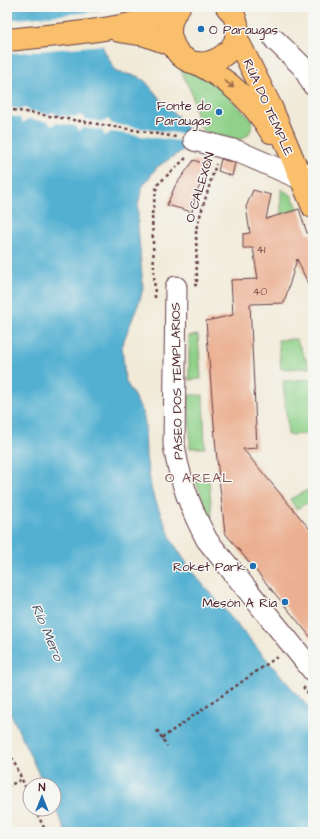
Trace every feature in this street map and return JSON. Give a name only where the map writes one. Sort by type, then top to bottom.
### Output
[{"type":"main road","points":[[7,40],[110,30],[150,20],[178,9]]},
{"type":"main road","points":[[178,9],[170,28],[173,45],[179,53],[196,63],[207,64],[217,61],[226,55],[232,47],[233,17]]},
{"type":"main road","name":"RÚA DO TEMPLE","points":[[233,17],[271,107],[306,175],[313,207]]},
{"type":"main road","points":[[110,30],[145,35],[173,45]]},
{"type":"main road","name":"RÚA DO TEMPLE","points":[[196,63],[213,72],[246,97],[306,175]]},
{"type":"street","points":[[275,40],[303,67],[313,85]]},
{"type":"street","points":[[194,140],[222,146],[306,175]]},
{"type":"street","name":"PASEO DOS TEMPLARIOS","points":[[176,287],[174,445],[177,466],[184,489],[194,516],[207,540],[313,671]]},
{"type":"path","points":[[7,109],[194,140]]},
{"type":"path","name":"O CALEXÓN","points":[[176,287],[197,285],[196,229],[222,146]]},
{"type":"path","points":[[162,738],[277,657]]},
{"type":"path","points":[[157,730],[167,746]]},
{"type":"path","points":[[7,747],[22,780],[7,788]]},
{"type":"path","points":[[39,817],[46,832]]},
{"type":"green space","points":[[180,69],[212,81],[252,120],[252,128],[248,135],[239,140],[205,132],[198,124],[192,94]]},
{"type":"green space","points":[[281,189],[291,195],[299,209],[281,215]]},
{"type":"green space","points":[[198,335],[201,379],[189,380],[189,336]]},
{"type":"green space","points":[[296,339],[310,368],[281,369],[278,340]]},
{"type":"green space","points":[[313,379],[313,434],[288,435],[283,381]]},
{"type":"green space","points":[[189,395],[203,395],[205,448],[190,448]]},
{"type":"green space","points":[[209,478],[212,518],[206,508],[195,479]]},
{"type":"green space","points":[[310,489],[313,500],[296,509],[290,499]]},
{"type":"water","name":"Río Mero","points":[[7,7],[97,7],[103,48],[116,72],[137,76],[145,81],[167,107],[183,121],[192,138],[191,145],[157,167],[142,187],[138,206],[138,226],[143,288],[140,300],[122,345],[125,380],[143,412],[145,423],[146,456],[152,492],[172,541],[193,573],[313,713],[313,832],[66,832],[59,817],[62,817],[62,777],[40,777],[7,706]]},
{"type":"pier","points":[[100,11],[104,45],[7,54],[7,20]]},
{"type":"pier","points":[[7,107],[21,109],[26,108],[30,111],[48,114],[53,112],[57,115],[76,117],[81,115],[85,119],[103,122],[108,119],[112,124],[190,135],[193,143],[111,132],[105,136],[102,130],[84,128],[78,131],[75,126],[56,123],[52,126],[48,122],[28,119],[23,123],[20,118],[7,115]]},
{"type":"building","points":[[221,159],[235,163],[232,176],[218,171]]},
{"type":"building","points":[[194,160],[209,166],[195,196],[192,212],[167,205],[175,186]]},
{"type":"building","points":[[253,190],[271,195],[266,219],[299,209],[307,233],[310,233],[313,241],[313,295],[297,259],[284,303],[250,304],[257,448],[243,449],[313,533],[313,640],[225,533],[216,450],[206,321],[233,315],[231,280],[258,279],[253,248],[243,248],[243,234],[250,233],[246,207]]},
{"type":"place","name":"O Paraugas","points":[[201,29]]},
{"type":"place","name":"Fonte do Paraugas","points":[[219,112]]},
{"type":"place","name":"Roket Park","points":[[253,566]]},
{"type":"place","name":"Mesón A Ría","points":[[285,602]]},
{"type":"district","name":"O AREAL","points":[[199,477]]}]
